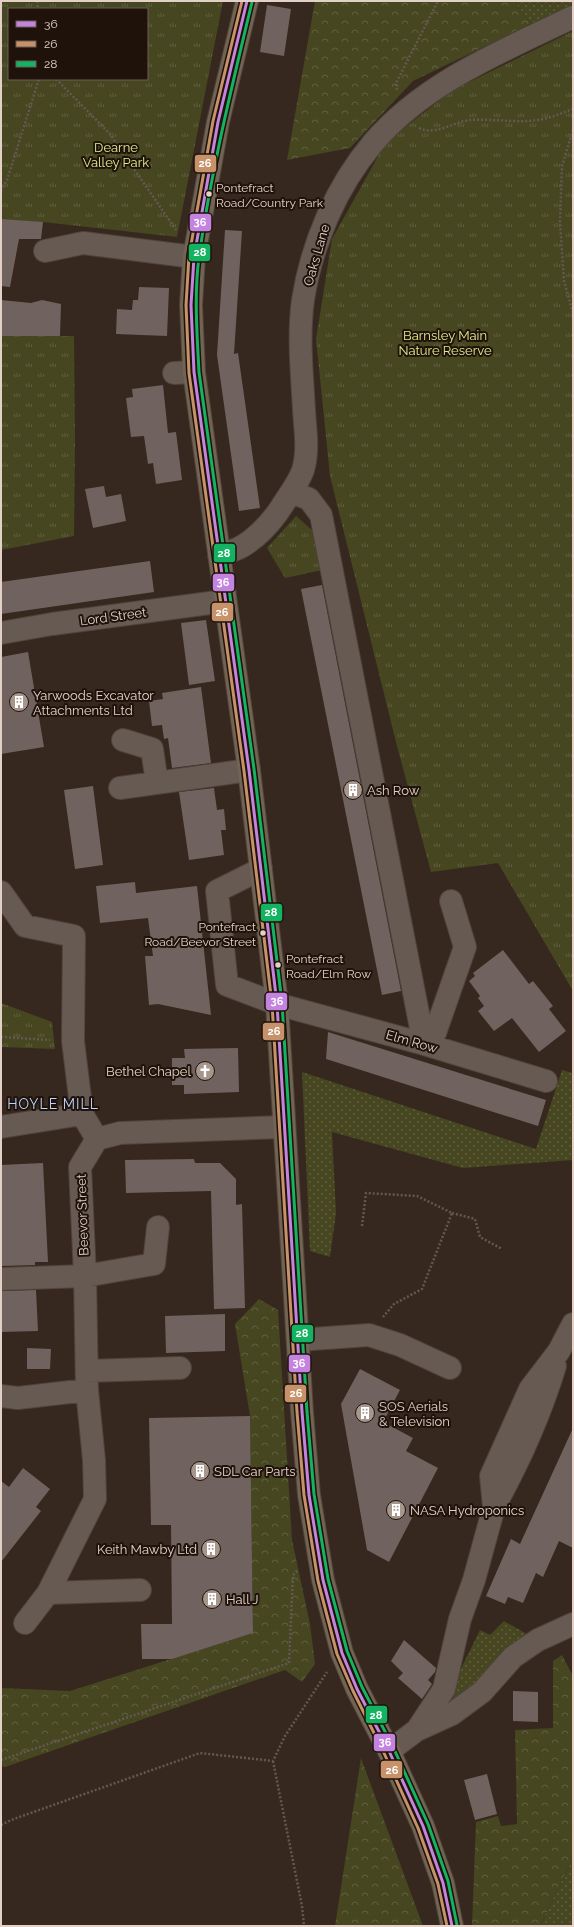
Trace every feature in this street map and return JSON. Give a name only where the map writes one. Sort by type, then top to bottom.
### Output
[{"type":"highway","points":[[247,1],[218,122],[194,257],[184,373],[218,555],[225,601],[249,770],[277,1004],[302,1412],[309,1496],[324,1586],[342,1653],[357,1689],[389,1751],[423,1826],[443,1883],[452,1926]]},
{"type":"street","name":"Oaks Lane","points":[[218,555],[239,548],[256,535],[275,517],[303,470],[306,448],[301,354],[303,301],[316,244],[328,215],[348,180],[378,138],[403,114],[435,89],[496,54],[573,17]]},
{"type":"street","points":[[45,251],[83,243],[194,257]]},
{"type":"street","points":[[291,492],[309,499],[321,515],[424,1044]]},
{"type":"street","name":"Lord Street","points":[[1,633],[52,624],[225,601]]},
{"type":"street","points":[[123,740],[152,749],[157,783]]},
{"type":"street","points":[[120,788],[249,770]]},
{"type":"street","name":"Elm Row","points":[[261,869],[217,891],[226,985],[277,1004],[424,1044],[546,1081]]},
{"type":"street","points":[[1,892],[25,926],[74,936],[73,1041],[82,1114],[97,1139],[120,1133],[284,1127]]},
{"type":"street","points":[[424,1044],[435,1033],[465,947],[452,901]]},
{"type":"street","points":[[1,1127],[82,1114]]},
{"type":"street","name":"Beevor Street","points":[[25,1623],[48,1593],[95,1499],[94,1460],[87,1381],[85,1276],[80,1166],[97,1139]]},
{"type":"street","points":[[1,1279],[85,1276],[154,1264],[158,1227]]},
{"type":"street","points":[[417,1730],[444,1689],[460,1619],[474,1580],[494,1507],[491,1476],[530,1389],[559,1351],[573,1324]]},
{"type":"street","points":[[298,1340],[369,1335],[400,1346],[450,1368]]},
{"type":"street","points":[[1,1396],[18,1398],[87,1381],[180,1368]]},
{"type":"street","points":[[48,1593],[140,1590]]},
{"type":"street","points":[[389,1751],[417,1730],[452,1714],[482,1692],[513,1657],[538,1640],[573,1624]]},
{"type":"path","points":[[1,191],[7,180],[39,80]]},
{"type":"path","points":[[57,80],[110,134],[194,257]]},
{"type":"path","points":[[573,130],[562,166],[560,222],[564,281],[573,313]]},
{"type":"path","points":[[1,1037],[73,1041]]},
{"type":"path","points":[[362,1226],[366,1193],[417,1196],[452,1213],[476,1219],[480,1237],[502,1249]]},
{"type":"path","points":[[369,1335],[394,1304],[422,1289],[452,1213]]},
{"type":"path","points":[[1,1760],[289,1663],[293,1575],[318,1549]]},
{"type":"path","points":[[304,1926],[302,1906],[274,1761],[285,1736],[320,1680],[342,1653]]},
{"type":"path","points":[[1,1825],[11,1820],[200,1753],[274,1761]]},
{"type":"green space","name":"Dearne Valley Park","points":[[1,1],[223,1],[177,237],[43,222],[1,227]]},
{"type":"green space","points":[[315,1],[514,1],[531,24],[413,81],[350,148],[287,160]]},
{"type":"green space","points":[[514,1],[573,1],[573,4],[531,24]]},
{"type":"green space","name":"Barnsley Main Nature Reserve","points":[[573,31],[573,991],[498,863],[431,872],[397,746],[330,476],[316,339],[332,239],[386,142],[453,90]]},
{"type":"green space","points":[[1,336],[74,336],[75,442],[74,536],[1,550]]},
{"type":"green space","points":[[296,516],[312,530],[322,570],[285,578],[267,548]]},
{"type":"green space","points":[[1,1003],[52,1022],[55,1049],[1,1047]]},
{"type":"green space","points":[[562,1070],[573,1073],[573,1160],[463,1168],[332,1132],[336,1213],[330,1257],[310,1251],[302,1072],[536,1149]]},
{"type":"green space","points":[[259,1299],[278,1310],[292,1540],[310,1624],[315,1664],[302,1682],[285,1670],[5,1767],[1,1766],[1,1688],[70,1691],[253,1633],[250,1416],[235,1324]]},
{"type":"green space","points":[[504,1621],[532,1637],[449,1711],[444,1703],[480,1630],[490,1635]]},
{"type":"green space","points":[[562,1655],[573,1676],[573,1858],[540,1926],[472,1926],[476,1822],[498,1816],[501,1826],[517,1824],[515,1730],[553,1728],[553,1661]]},
{"type":"green space","points":[[361,1758],[423,1926],[335,1926]]},
{"type":"green space","points":[[573,1858],[573,1926],[540,1926]]},
{"type":"building","points":[[267,5],[291,9],[284,56],[260,52]]},
{"type":"building","points":[[1,219],[43,222],[41,239],[19,239],[10,287],[1,286]]},
{"type":"building","points":[[225,230],[242,231],[234,354],[238,353],[260,508],[239,511],[217,355]]},
{"type":"building","points":[[139,287],[169,288],[167,336],[116,334],[117,309],[132,310],[133,300],[138,300]]},
{"type":"building","points":[[1,300],[31,303],[42,300],[61,304],[60,336],[1,336]]},
{"type":"building","points":[[163,385],[168,433],[176,432],[182,480],[156,484],[153,463],[148,464],[144,436],[131,437],[126,398],[133,397],[132,389]]},
{"type":"building","points":[[104,486],[106,497],[121,494],[126,521],[93,528],[85,489]]},
{"type":"building","points":[[150,561],[154,592],[1,614],[1,582]]},
{"type":"building","name":"Ash Row","points":[[322,585],[401,991],[382,995],[301,589]]},
{"type":"building","points":[[206,620],[215,681],[189,685],[181,623]]},
{"type":"building","name":"Yarwoods Excavator Attachments Ltd","points":[[28,652],[44,747],[1,754],[1,657]]},
{"type":"building","points":[[201,687],[211,763],[172,768],[168,738],[164,739],[162,725],[152,726],[149,701],[163,699],[162,693]]},
{"type":"building","points":[[93,786],[103,865],[75,869],[64,790]]},
{"type":"building","points":[[214,788],[217,810],[224,809],[226,830],[221,830],[224,855],[189,860],[179,792]]},
{"type":"building","points":[[135,882],[136,893],[197,886],[211,1015],[158,1004],[149,1005],[145,956],[153,956],[148,918],[100,923],[96,886]]},
{"type":"building","points":[[503,950],[529,984],[533,981],[553,1006],[549,1009],[566,1031],[539,1052],[512,1018],[494,1031],[478,1011],[484,1006],[478,998],[480,996],[469,981],[475,976],[473,973]]},
{"type":"building","points":[[328,1032],[546,1100],[538,1126],[326,1059]]},
{"type":"building","name":"Bethel Chapel","points":[[238,1048],[239,1092],[184,1094],[184,1085],[172,1085],[172,1058],[185,1058],[184,1049]]},
{"type":"building","points":[[194,1159],[195,1163],[220,1163],[236,1179],[236,1205],[242,1204],[245,1308],[214,1309],[211,1191],[126,1193],[125,1160]]},
{"type":"building","points":[[43,1163],[48,1262],[35,1262],[35,1265],[1,1266],[1,1165]]},
{"type":"building","points":[[36,1290],[38,1331],[1,1332],[1,1291]]},
{"type":"building","points":[[225,1314],[225,1351],[166,1353],[165,1316]]},
{"type":"building","points":[[27,1348],[51,1349],[50,1369],[27,1369]]},
{"type":"building","points":[[360,1369],[400,1390],[383,1422],[413,1438],[406,1451],[438,1468],[389,1562],[367,1550],[341,1404]]},
{"type":"building","points":[[250,1416],[253,1633],[172,1659],[142,1659],[141,1624],[172,1624],[171,1525],[151,1525],[149,1418]]},
{"type":"building","points":[[573,1428],[573,1548],[559,1541],[543,1577],[536,1573],[523,1603],[508,1597],[505,1604],[486,1596],[511,1539],[520,1544]]},
{"type":"building","points":[[23,1468],[50,1489],[36,1507],[41,1511],[1,1562],[1,1481],[9,1487]]},
{"type":"building","points":[[404,1640],[436,1668],[435,1672],[428,1680],[432,1684],[422,1699],[398,1678],[403,1673],[391,1661]]},
{"type":"building","points":[[513,1691],[538,1692],[538,1722],[513,1721]]},
{"type":"building","points":[[487,1774],[497,1814],[475,1820],[464,1780]]},
{"type":"transit line","name":"26","points":[[242,1],[213,121],[189,256],[186,305],[189,373],[244,771],[272,1004],[297,1412],[304,1495],[318,1581],[337,1654],[418,1828],[438,1884],[447,1926]]},
{"type":"transit line","name":"36","points":[[247,1],[218,122],[194,257],[191,305],[194,372],[249,770],[277,1004],[302,1412],[309,1495],[323,1580],[342,1653],[357,1689],[389,1751],[423,1826],[443,1883],[452,1926]]},
{"type":"transit line","name":"28","points":[[252,2],[222,129],[204,225],[197,271],[197,328],[199,372],[254,769],[282,1003],[307,1412],[314,1494],[328,1579],[347,1651],[362,1687],[394,1749],[428,1824],[448,1881],[457,1925]]},
{"type":"place","name":"Pontefract Road/Country Park","points":[[209,194]]},
{"type":"place","name":"Yarwoods Excavator Attachments Ltd","points":[[19,702]]},
{"type":"place","name":"Ash Row","points":[[353,790]]},
{"type":"place","name":"Pontefract Road/Beevor Street","points":[[263,933]]},
{"type":"place","name":"Pontefract Road/Elm Row","points":[[278,965]]},
{"type":"place","name":"Bethel Chapel","points":[[205,1071]]},
{"type":"place","name":"SOS Aerials & Television","points":[[365,1413]]},
{"type":"place","name":"SDL Car Parts","points":[[200,1471]]},
{"type":"place","name":"NASA Hydroponics","points":[[396,1510]]},
{"type":"place","name":"Keith Mawby Ltd","points":[[211,1549]]},
{"type":"place","name":"Hall J","points":[[212,1599]]},
{"type":"district","name":"HOYLE MILL","points":[[53,1104]]}]
